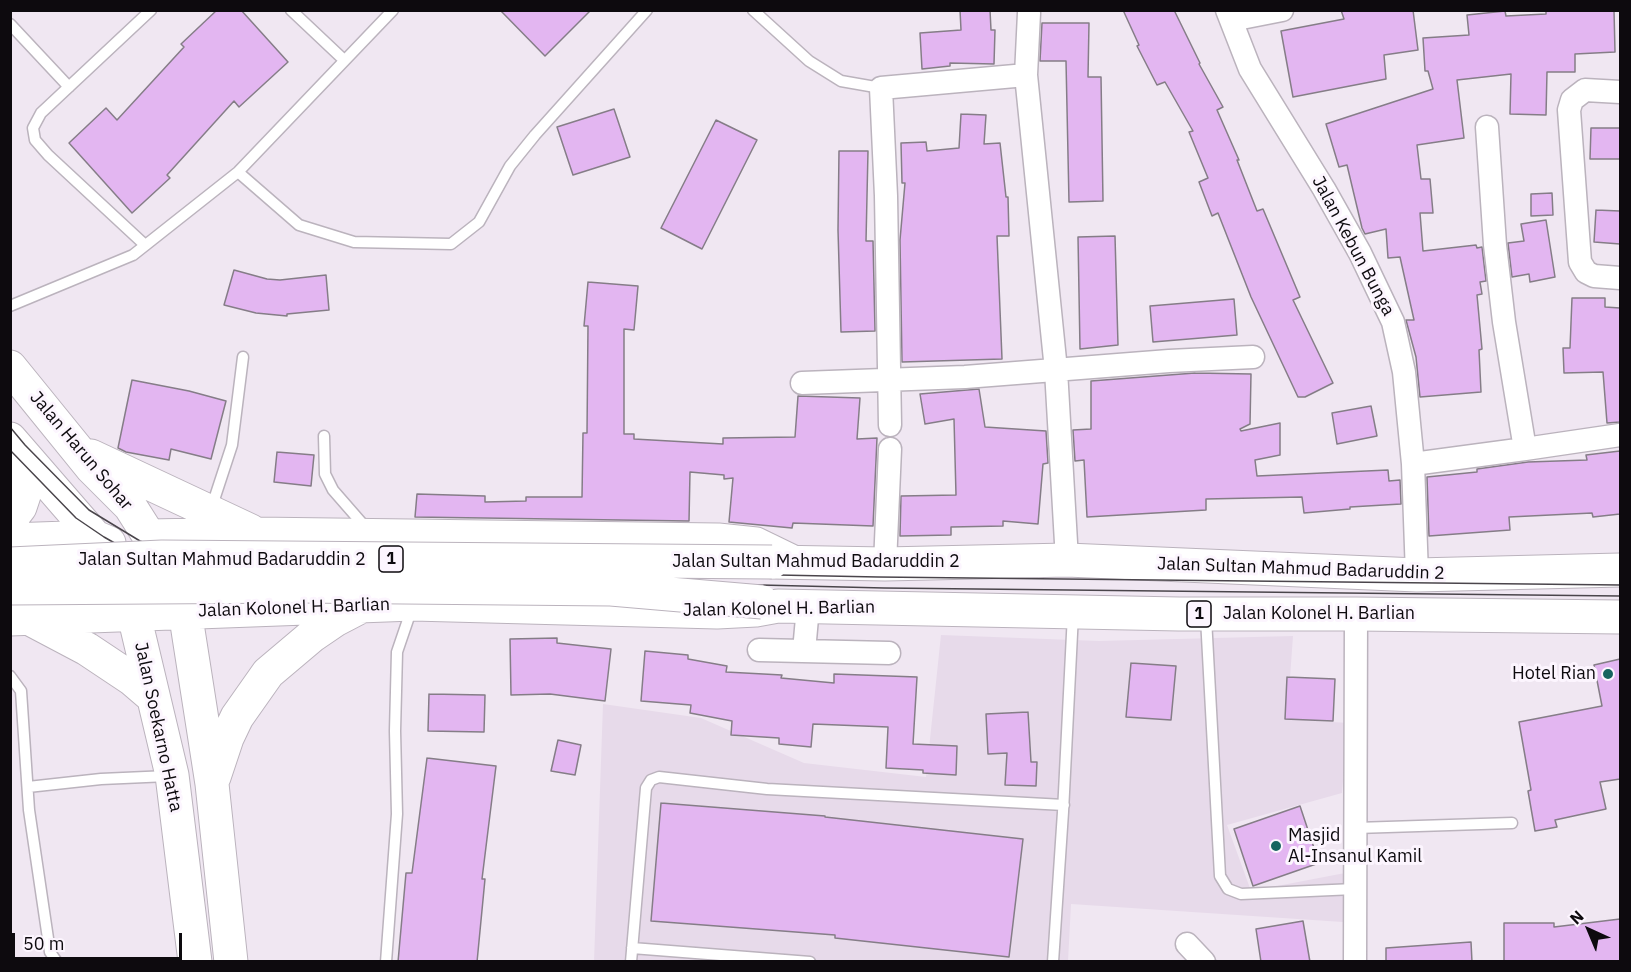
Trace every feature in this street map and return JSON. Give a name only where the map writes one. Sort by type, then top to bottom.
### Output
[{"type":"highway","name":"Jalan Harun Sohar","points":[[10,367],[92,468],[130,506],[142,548]]},
{"type":"highway","points":[[10,520],[20,507],[27,486],[17,447]]},
{"type":"highway","points":[[17,447],[95,537],[115,546],[142,548]]},
{"type":"highway","points":[[76,449],[256,534],[245,542],[239,551],[236,566],[237,580],[245,597],[256,609]]},
{"type":"highway","name":"1","points":[[142,548],[256,534],[718,540],[756,544],[781,561]]},
{"type":"highway","points":[[10,540],[95,537]]},
{"type":"highway","name":"Jalan Soekarno Hatta","points":[[95,537],[134,615],[172,776],[195,962]]},
{"type":"highway","points":[[142,548],[185,612],[212,784],[231,962]]},
{"type":"highway","points":[[134,615],[131,580],[142,548]]},
{"type":"highway","name":"Jalan Sultan Mahmud Badaruddin 2","points":[[10,564],[162,557],[781,561],[885,564],[1067,560],[1417,575],[1620,570]]},
{"type":"highway","name":"Jalan Sultan Mahmud Badaruddin 2","points":[[10,588],[299,586],[611,589],[783,605]]},
{"type":"highway","points":[[212,784],[227,738],[242,710],[268,673],[313,635],[365,604]]},
{"type":"highway","name":"Jalan Kolonel H. Barlian","points":[[20,619],[365,604],[717,612],[756,610],[783,605],[1206,614],[1620,617]]},
{"type":"highway","points":[[20,619],[68,637],[132,679],[153,697]]},
{"type":"street","points":[[1229,15],[1282,10]]},
{"type":"street","points":[[1029,13],[1026,75],[1056,370],[1067,560]]},
{"type":"street","name":"Jalan Kebun Bunga","points":[[1229,15],[1254,78],[1324,189],[1360,253],[1393,322],[1404,372],[1413,464],[1417,575]]},
{"type":"street","points":[[890,425],[886,196],[881,88],[1026,75]]},
{"type":"street","points":[[1620,92],[1585,90],[1572,100],[1569,110],[1580,262],[1586,272],[1594,276],[1620,278]]},
{"type":"street","points":[[1487,127],[1503,311],[1525,449]]},
{"type":"street","points":[[802,383],[964,377],[1253,357]]},
{"type":"street","points":[[1413,464],[1620,435]]},
{"type":"street","points":[[885,564],[890,449]]},
{"type":"street","points":[[783,605],[804,651]]},
{"type":"street","points":[[1355,962],[1356,614]]},
{"type":"street","points":[[759,650],[889,653]]},
{"type":"street","points":[[1187,944],[1204,962]]},
{"type":"lane","points":[[145,245],[48,155],[35,140],[33,128],[42,113],[151,10]]},
{"type":"lane","points":[[291,10],[344,60]]},
{"type":"lane","points":[[10,306],[133,255],[238,171],[393,10]]},
{"type":"lane","points":[[238,171],[298,225],[354,242],[451,244],[478,222],[510,166],[522,150],[646,10]]},
{"type":"lane","points":[[753,10],[809,61],[841,81],[881,88]]},
{"type":"lane","points":[[10,24],[69,87]]},
{"type":"lane","points":[[210,512],[232,445],[243,357]]},
{"type":"lane","points":[[324,436],[326,474],[333,490],[373,535]]},
{"type":"lane","points":[[386,962],[397,814],[396,652],[413,604]]},
{"type":"lane","points":[[1053,962],[1064,805],[1073,611]]},
{"type":"lane","points":[[1206,614],[1221,876],[1228,889],[1241,894],[1355,889]]},
{"type":"lane","points":[[10,676],[21,691],[29,810],[50,952],[57,962]]},
{"type":"lane","points":[[28,788],[101,779],[172,776]]},
{"type":"lane","points":[[630,962],[646,788],[651,780],[659,777],[767,789],[1064,805]]},
{"type":"lane","points":[[1356,828],[1512,823]]},
{"type":"lane","points":[[632,948],[810,962]]},
{"type":"shaded area","points":[[941,635],[1099,641],[1293,636],[1287,719],[1348,723],[1342,793],[1227,825],[1251,891],[1345,873],[1343,922],[1071,904],[1068,961],[594,962],[603,704],[701,718],[804,763],[926,777]]},
{"type":"building","points":[[217,10],[241,10],[288,62],[239,107],[234,101],[167,175],[170,178],[132,213],[69,143],[106,108],[117,120],[184,47],[181,44]]},
{"type":"building","points":[[500,10],[591,10],[545,56]]},
{"type":"building","points":[[960,10],[990,10],[991,30],[995,30],[994,64],[950,63],[950,66],[922,69],[920,33],[961,30]]},
{"type":"building","points":[[1123,10],[1174,10],[1199,64],[1223,107],[1217,110],[1239,160],[1237,160],[1257,211],[1263,209],[1300,297],[1293,300],[1333,383],[1305,397],[1298,397],[1251,297],[1218,213],[1212,216],[1199,182],[1208,178],[1189,132],[1193,131],[1165,82],[1157,85],[1137,46],[1139,45]]},
{"type":"building","points":[[1341,10],[1413,10],[1418,50],[1384,55],[1386,79],[1293,97],[1281,31],[1344,19]]},
{"type":"building","points":[[1546,10],[1614,10],[1615,52],[1575,54],[1575,72],[1547,72],[1546,115],[1510,114],[1511,74],[1457,80],[1464,138],[1417,145],[1421,179],[1430,179],[1433,213],[1420,213],[1423,251],[1476,245],[1477,248],[1482,247],[1486,281],[1480,282],[1482,294],[1477,295],[1482,349],[1479,350],[1481,392],[1420,397],[1416,357],[1406,320],[1414,320],[1400,257],[1388,258],[1386,229],[1365,234],[1347,165],[1339,167],[1326,124],[1433,89],[1428,71],[1425,71],[1423,38],[1469,35],[1467,15],[1505,11],[1506,16],[1546,14]]},
{"type":"building","points":[[1042,23],[1089,23],[1088,77],[1101,77],[1103,201],[1069,202],[1066,61],[1040,61]]},
{"type":"building","points":[[614,109],[630,157],[573,175],[557,127]]},
{"type":"building","points":[[961,114],[986,115],[984,144],[1000,143],[1006,197],[1008,197],[1009,236],[997,236],[1002,359],[902,362],[900,240],[905,183],[902,183],[901,143],[926,142],[927,151],[959,148]]},
{"type":"building","points":[[716,120],[757,140],[702,249],[661,228]]},
{"type":"building","points":[[1591,128],[1620,128],[1620,159],[1590,159]]},
{"type":"building","points":[[839,151],[868,151],[866,241],[873,241],[875,331],[841,332],[838,230]]},
{"type":"building","points":[[1552,193],[1553,215],[1531,216],[1531,194]]},
{"type":"building","points":[[1596,210],[1620,211],[1620,244],[1594,242]]},
{"type":"building","points":[[1546,220],[1555,277],[1530,282],[1529,274],[1512,277],[1508,243],[1524,241],[1521,224]]},
{"type":"building","points":[[1115,236],[1118,345],[1080,349],[1078,237]]},
{"type":"building","points":[[234,270],[280,280],[326,275],[329,310],[287,314],[287,316],[256,313],[224,305]]},
{"type":"building","points":[[588,282],[638,286],[634,330],[624,329],[624,434],[634,434],[634,439],[723,444],[723,438],[795,437],[798,396],[860,398],[857,439],[877,438],[873,526],[793,523],[792,528],[729,522],[733,478],[724,479],[724,475],[690,472],[689,521],[415,517],[417,494],[485,496],[485,502],[526,501],[526,497],[582,497],[583,433],[587,433],[588,326],[584,326]]},
{"type":"building","points":[[1572,298],[1605,298],[1605,307],[1620,308],[1620,422],[1607,423],[1603,372],[1564,373],[1563,348],[1570,348]]},
{"type":"building","points":[[1234,299],[1237,335],[1153,342],[1150,306]]},
{"type":"building","points":[[1195,373],[1251,374],[1250,424],[1240,429],[1241,431],[1280,423],[1280,455],[1255,460],[1257,476],[1388,470],[1389,481],[1400,480],[1401,504],[1304,513],[1302,497],[1206,499],[1206,510],[1087,517],[1084,460],[1075,461],[1073,430],[1091,429],[1091,381]]},
{"type":"building","points":[[132,380],[226,401],[211,459],[171,449],[169,460],[126,452],[118,448]]},
{"type":"building","points":[[979,389],[985,427],[1046,431],[1048,463],[1043,464],[1038,524],[1003,521],[1003,526],[951,527],[951,535],[900,536],[901,496],[956,495],[954,419],[925,424],[920,394]]},
{"type":"building","points":[[1371,406],[1377,436],[1337,444],[1332,413]]},
{"type":"building","points":[[1620,451],[1620,514],[1593,517],[1592,513],[1509,517],[1510,530],[1429,536],[1427,477],[1477,472],[1477,469],[1528,462],[1587,460],[1586,455]]},
{"type":"building","points":[[277,452],[314,455],[311,486],[274,482]]},
{"type":"building","points":[[557,638],[557,643],[611,649],[605,701],[550,694],[511,695],[510,639]]},
{"type":"building","points":[[645,651],[688,655],[688,659],[727,666],[726,672],[782,675],[781,678],[834,683],[834,674],[917,677],[913,744],[957,746],[956,775],[886,768],[888,727],[813,724],[811,747],[779,744],[779,738],[731,735],[732,721],[690,713],[691,705],[641,701]]},
{"type":"building","points":[[1620,659],[1620,779],[1600,782],[1606,809],[1555,820],[1557,827],[1535,831],[1528,791],[1531,790],[1519,722],[1602,706],[1594,665]]},
{"type":"building","points":[[1131,663],[1176,666],[1171,720],[1126,717]]},
{"type":"building","points":[[1287,677],[1335,679],[1333,721],[1285,719]]},
{"type":"building","points":[[429,694],[485,695],[484,732],[428,731]]},
{"type":"building","points":[[1028,712],[1031,762],[1037,762],[1036,786],[1005,785],[1007,753],[988,754],[986,714]]},
{"type":"building","points":[[558,740],[581,745],[575,775],[551,771]]},
{"type":"building","points":[[427,758],[496,766],[482,879],[485,879],[477,962],[398,962],[406,873],[412,873]]},
{"type":"building","points":[[661,803],[825,816],[1023,839],[1009,957],[835,938],[835,935],[651,921]]},
{"type":"building","name":"Masjid Al-Insanul Kamil","points":[[1300,806],[1319,863],[1253,886],[1234,829]]},
{"type":"building","points":[[1620,919],[1620,962],[1504,962],[1504,923],[1554,923],[1554,927]]},
{"type":"building","points":[[1303,921],[1310,962],[1261,962],[1256,929]]},
{"type":"building","points":[[1471,942],[1472,962],[1386,962],[1386,948]]},
{"type":"tram line","points":[[10,427],[89,510],[140,541],[207,565],[878,577],[1620,585]]},
{"type":"tram line","points":[[10,450],[76,518],[134,554],[170,568],[205,577],[247,581],[473,578],[884,588],[1620,596]]},
{"type":"place","name":"Hotel Rian","points":[[1608,674]]},
{"type":"place","name":"Masjid Al-Insanul Kamil","points":[[1276,846]]}]
